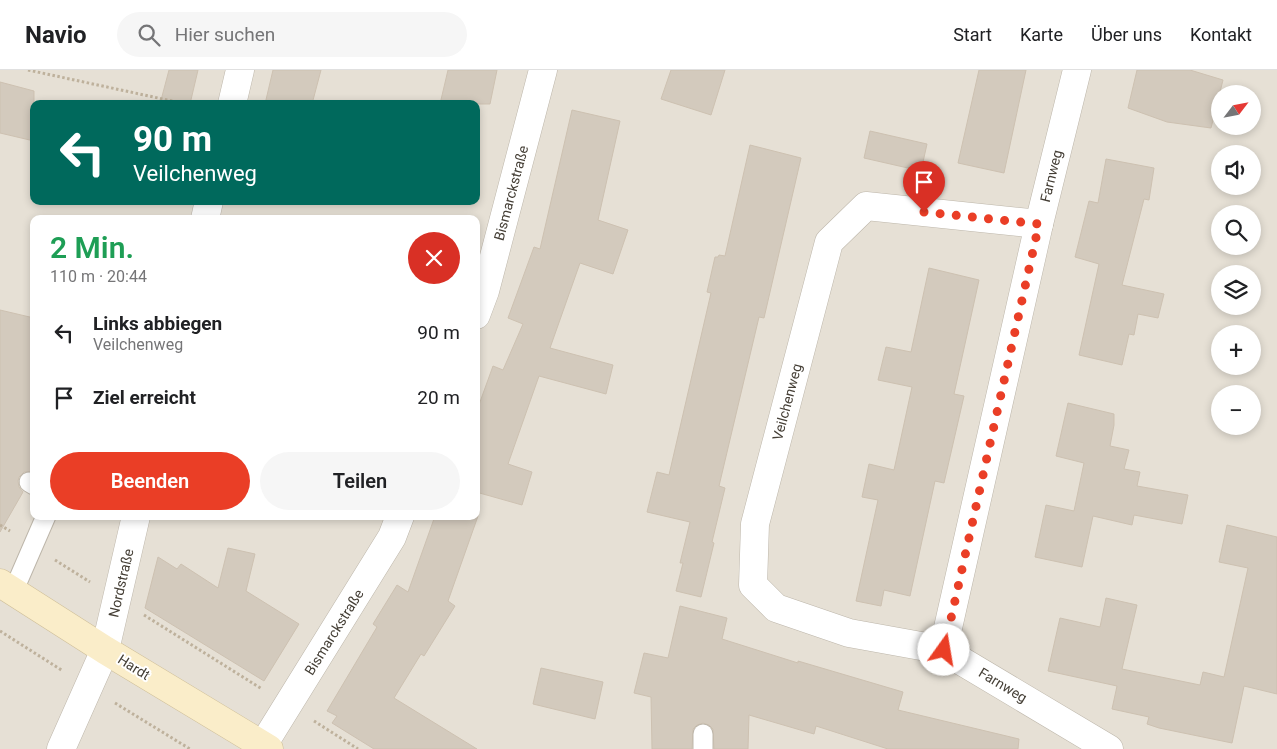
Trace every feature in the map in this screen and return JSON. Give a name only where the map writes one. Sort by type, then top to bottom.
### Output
[{"type":"main road","name":"Hardt","points":[[6,588],[266,747]]},
{"type":"street","points":[[233,100],[240,70]]},
{"type":"street","name":"Bismarckstraße","points":[[480,305],[486,291],[543,70]]},
{"type":"street","name":"Farnweg","points":[[1077,70],[1039,224],[944,650],[1109,749]]},
{"type":"street","name":"Veilchenweg","points":[[944,650],[849,633],[776,608],[753,585],[754,524],[829,242],[866,206],[1039,224]]},
{"type":"street","name":"Nordstraße","points":[[61,749],[105,650],[135,520]]},
{"type":"street","name":"Bismarckstraße","points":[[266,747],[288,705],[392,537],[398,520]]},
{"type":"lane","points":[[6,588],[33,546],[44,520]]},
{"type":"path","points":[[28,70],[167,100]]},
{"type":"path","points":[[0,525],[358,749]]},
{"type":"shaded area","points":[[0,70],[1277,70],[1277,749],[0,749]]},
{"type":"building","points":[[169,70],[198,70],[191,100],[161,100]]},
{"type":"building","points":[[273,70],[321,70],[313,100],[266,100]]},
{"type":"building","points":[[448,70],[497,70],[490,104],[480,104],[480,100],[441,100]]},
{"type":"building","points":[[671,70],[725,70],[711,115],[661,99]]},
{"type":"building","points":[[979,70],[1026,70],[1004,173],[958,163]]},
{"type":"building","points":[[1137,70],[1190,70],[1223,80],[1222,85],[1211,85],[1211,128],[1167,122],[1128,108]]},
{"type":"building","points":[[0,82],[34,91],[34,100],[30,100],[30,140],[0,133]]},
{"type":"building","points":[[572,110],[620,121],[598,220],[628,230],[613,274],[580,263],[550,348],[613,365],[606,394],[539,376],[508,464],[532,472],[522,505],[480,493],[480,402],[493,366],[503,370],[523,324],[508,318],[534,247],[540,249]]},
{"type":"building","points":[[870,131],[927,144],[921,171],[864,158]]},
{"type":"building","points":[[750,145],[801,158],[764,318],[759,317],[719,486],[725,488],[701,597],[676,591],[683,563],[680,563],[690,522],[647,512],[657,472],[669,475],[711,293],[707,292],[715,257],[719,255],[725,256]]},
{"type":"building","points":[[1106,159],[1154,168],[1149,200],[1144,199],[1122,285],[1164,294],[1158,318],[1138,314],[1134,335],[1129,334],[1122,365],[1079,355],[1099,264],[1075,257],[1089,201],[1098,203]]},
{"type":"building","points":[[929,268],[979,280],[954,394],[964,396],[944,483],[935,481],[910,596],[884,590],[881,606],[856,601],[878,500],[862,497],[869,464],[894,470],[912,387],[878,380],[886,347],[911,352]]},
{"type":"building","points":[[0,310],[30,317],[30,472],[24,472],[19,477],[19,487],[23,492],[0,532]]},
{"type":"building","points":[[1068,403],[1114,414],[1110,446],[1129,450],[1124,469],[1140,472],[1137,486],[1188,495],[1182,524],[1134,515],[1132,525],[1093,516],[1082,567],[1035,557],[1046,505],[1074,511],[1084,463],[1056,456]]},
{"type":"building","points":[[434,520],[477,520],[448,601],[455,606],[424,656],[421,654],[394,698],[477,749],[374,749],[332,723],[337,716],[327,711],[377,627],[373,624],[397,585],[408,592]]},
{"type":"building","points":[[1227,525],[1277,537],[1277,694],[1244,686],[1232,743],[1147,724],[1149,717],[1112,709],[1117,686],[1048,671],[1060,618],[1100,627],[1106,598],[1137,605],[1122,669],[1200,685],[1203,672],[1224,677],[1248,568],[1219,562]]},
{"type":"building","points":[[228,548],[255,554],[246,591],[299,624],[264,681],[145,608],[158,557],[177,569],[181,564],[218,588]]},
{"type":"building","points":[[680,606],[727,618],[722,639],[798,663],[798,661],[903,692],[898,710],[1019,739],[1018,749],[888,749],[816,726],[814,734],[749,715],[748,749],[714,749],[713,729],[703,723],[693,729],[692,749],[652,749],[651,697],[634,693],[644,653],[668,658]]},
{"type":"building","points":[[541,668],[603,682],[595,719],[533,704]]},
{"type":"route","points":[[924,212],[1039,224],[944,650]]}]
